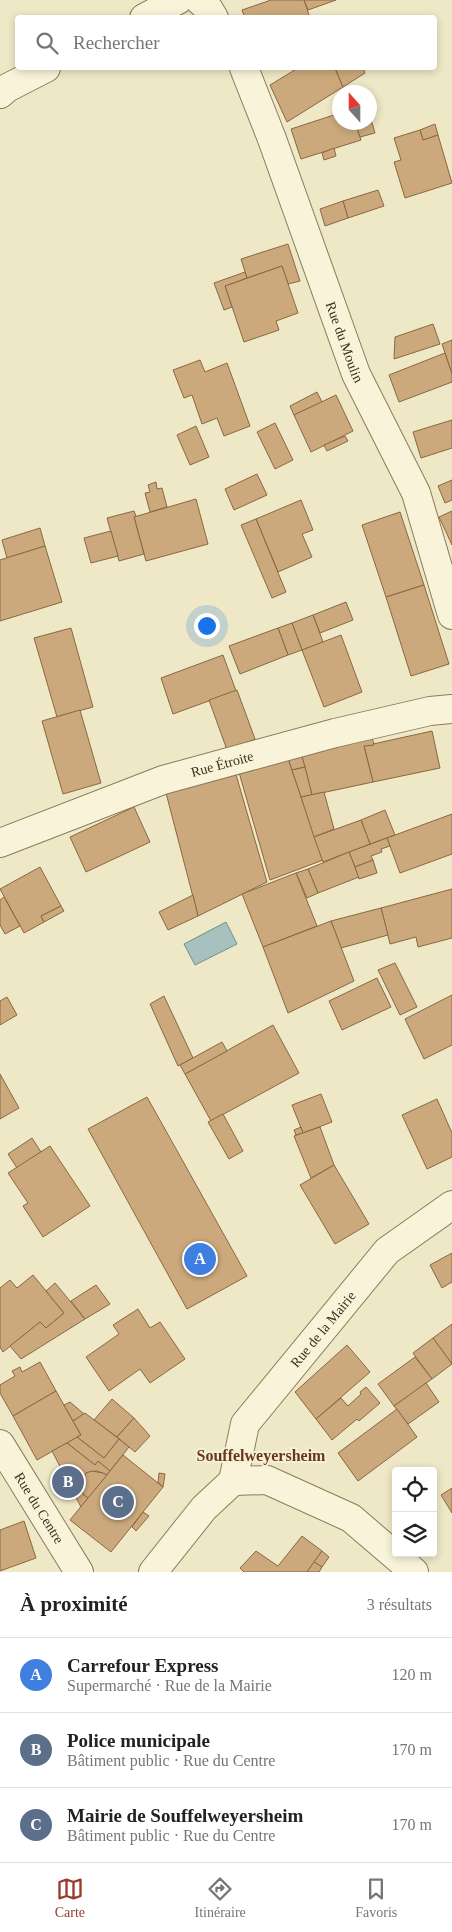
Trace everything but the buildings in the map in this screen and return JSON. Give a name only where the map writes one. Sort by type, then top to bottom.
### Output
[{"type":"street","points":[[150,15],[178,0]]},
{"type":"street","points":[[199,0],[212,15]]},
{"type":"street","points":[[0,94],[7,88],[42,70]]},
{"type":"street","name":"Rue du Moulin","points":[[245,70],[272,139],[356,374],[416,493],[452,615]]},
{"type":"street","name":"Rue Étroite","points":[[0,843],[163,780],[335,733],[430,711],[452,709]]},
{"type":"street","name":"Rue de la Mairie","points":[[233,1481],[245,1424],[387,1251],[452,1205]]},
{"type":"street","name":"Rue du Centre","points":[[0,1444],[80,1572]]},
{"type":"street","points":[[153,1572],[204,1508],[233,1481],[267,1480],[351,1518],[414,1572]]},
{"type":"water","points":[[226,922],[237,944],[195,965],[184,944]]},
{"type":"place","name":"Carrefour Express","points":[[200,1259]]},
{"type":"place","name":"Police municipale","points":[[68,1482]]},
{"type":"place","name":"Mairie de Souffelweyersheim","points":[[118,1502]]},
{"type":"district","name":"Souffelweyersheim","points":[[261,1455]]}]
